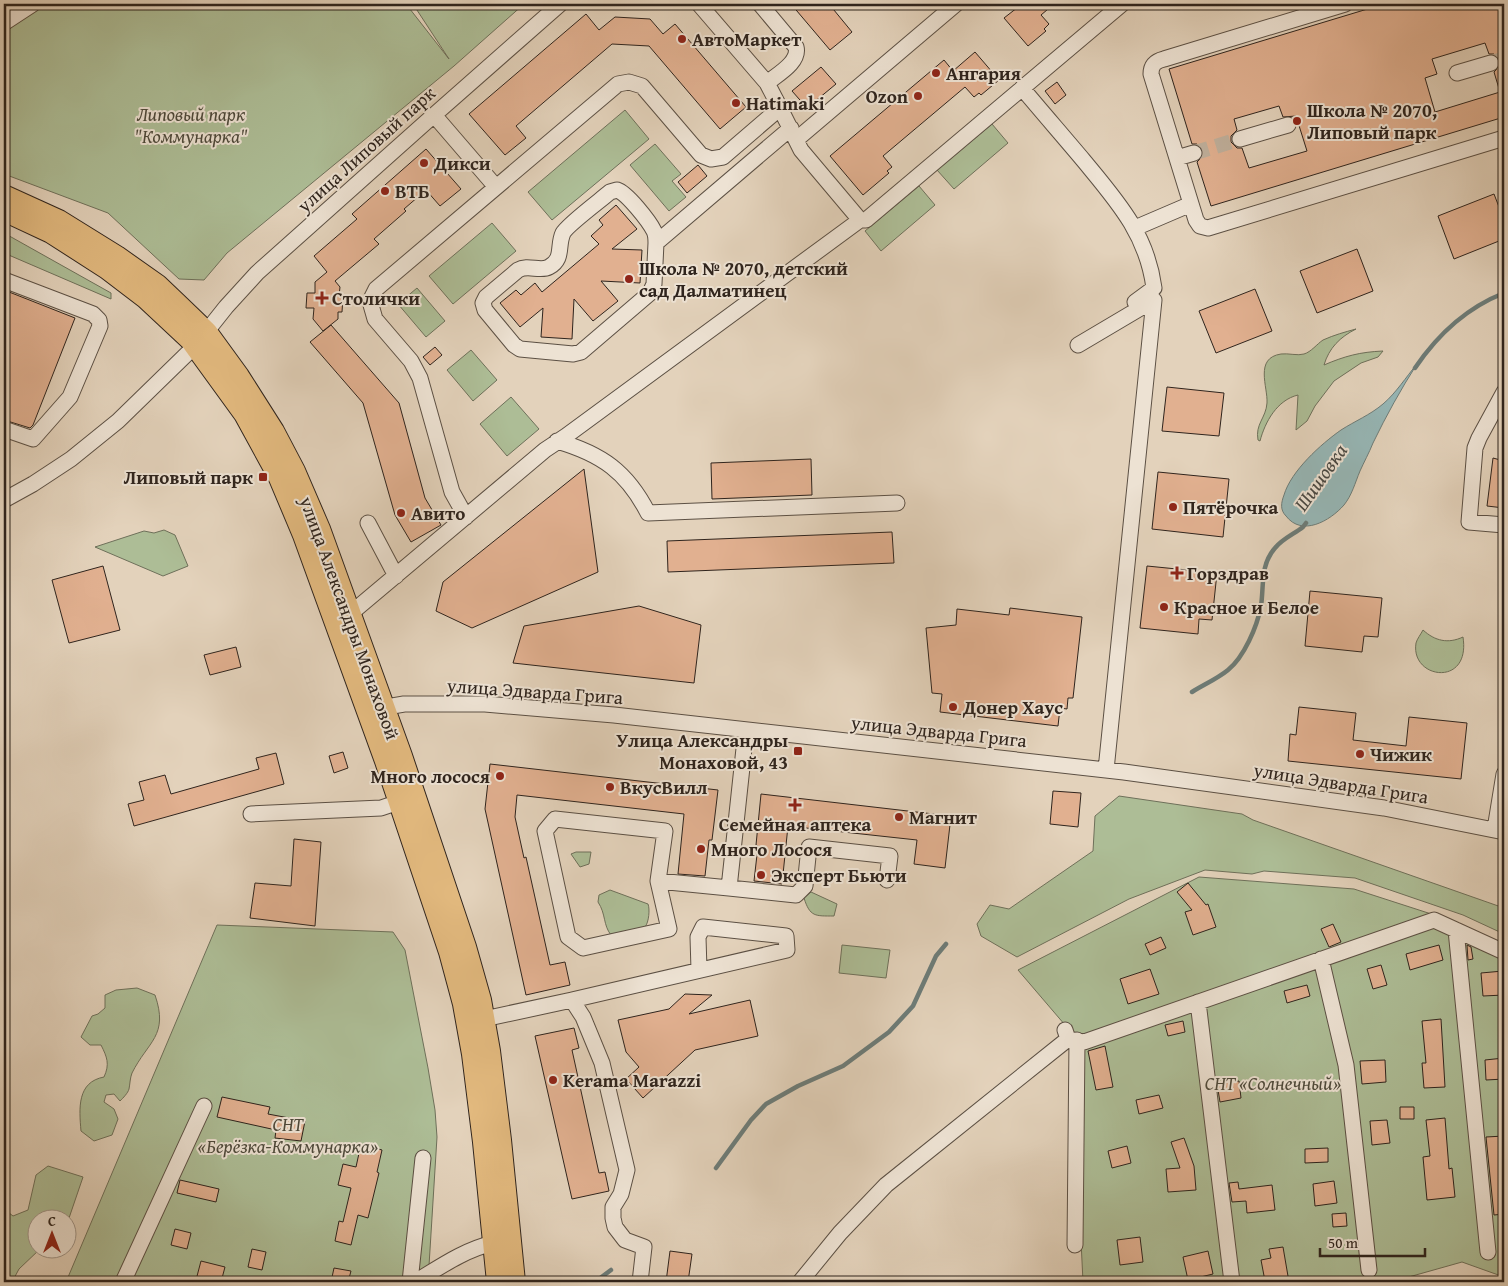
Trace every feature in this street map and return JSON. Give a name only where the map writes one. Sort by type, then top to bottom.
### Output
[{"type":"main road","name":"улица Александры Монаховой","points":[[4,195],[59,220],[117,256],[158,285],[201,339],[259,405],[291,463],[320,529],[350,614],[399,802],[435,907],[463,1004],[479,1104],[497,1282]]},
{"type":"main road","name":"улица Александры Монаховой","points":[[4,211],[51,234],[107,269],[201,339],[279,478],[375,709],[452,902],[466,947],[484,1019],[498,1112],[514,1282]]},
{"type":"street","points":[[4,23],[34,4]]},
{"type":"street","name":"улица Липовый парк","points":[[4,500],[33,484],[78,454],[118,421],[201,339],[226,307],[258,273],[434,114],[560,4]]},
{"type":"street","points":[[699,4],[767,83],[803,153],[860,220]]},
{"type":"street","points":[[760,4],[796,47],[798,52],[795,59],[767,83]]},
{"type":"street","points":[[656,242],[650,224],[620,190],[614,190],[565,231],[556,261],[546,269],[525,267],[518,270],[486,297],[483,304],[485,310],[514,345],[520,349],[578,353],[584,350],[650,293],[654,284],[656,242],[956,4]]},
{"type":"street","points":[[350,614],[557,441],[860,220],[868,218],[1122,4]]},
{"type":"street","points":[[1345,4],[1154,63],[1151,74],[1198,223],[1208,228],[1504,138]]},
{"type":"street","points":[[1457,73],[1491,63]]},
{"type":"street","points":[[466,517],[451,487],[418,372],[411,361],[374,319],[371,301],[376,289],[615,86],[621,83],[632,82],[642,86],[701,156],[711,160],[722,157],[780,108]]},
{"type":"street","points":[[1022,88],[1118,202],[1135,228],[1152,271],[1154,288],[1078,345],[1154,300],[1106,770]]},
{"type":"street","points":[[434,114],[496,187]]},
{"type":"street","points":[[1240,139],[1288,124]]},
{"type":"street","points":[[1177,158],[1194,153]]},
{"type":"street","points":[[1135,228],[1191,204]]},
{"type":"street","points":[[4,280],[93,314],[99,320],[100,326],[70,397],[33,439],[4,429]]},
{"type":"street","points":[[1504,392],[1475,448],[1469,522],[1504,525]]},
{"type":"street","points":[[557,441],[587,452],[616,470],[630,483],[648,513],[897,503]]},
{"type":"street","points":[[368,523],[396,576]]},
{"type":"street","name":"улица Эдварда Грига","points":[[375,709],[404,704],[484,704],[614,715],[1106,770],[1384,808],[1499,831]]},
{"type":"street","points":[[729,888],[746,730]]},
{"type":"street","points":[[1499,831],[1504,774]]},
{"type":"street","points":[[251,814],[381,808],[399,802]]},
{"type":"street","points":[[555,819],[665,832],[658,881],[669,928],[583,948],[568,937],[545,831],[555,819]]},
{"type":"street","points":[[658,881],[796,894],[805,886],[810,847],[890,856],[887,880]]},
{"type":"street","points":[[1070,1036],[1084,1042],[1434,920],[1504,952]]},
{"type":"street","points":[[484,1019],[787,950],[786,936],[703,927],[698,937],[699,970]]},
{"type":"street","points":[[1456,930],[1488,1252]]},
{"type":"street","points":[[1321,959],[1346,1065],[1369,1270]]},
{"type":"street","points":[[572,1000],[583,1017],[602,1063],[626,1170],[621,1194],[613,1207],[613,1218],[615,1227],[625,1240],[644,1247],[640,1282]]},
{"type":"street","points":[[1198,1002],[1232,1282]]},
{"type":"street","points":[[1070,1036],[1075,1245]]},
{"type":"street","points":[[800,1282],[856,1215],[886,1184],[1070,1036]]},
{"type":"street","points":[[122,1282],[204,1106]]},
{"type":"street","points":[[410,1282],[423,1158]]},
{"type":"street","points":[[415,1282],[460,1254],[476,1247],[493,1243]]},
{"type":"green space","name":"Липовый парк \"Коммунарка\"","points":[[4,4],[406,4],[449,59],[413,4],[524,4],[454,66],[227,253],[204,280],[179,279],[108,213],[4,174]]},
{"type":"green space","points":[[625,110],[649,139],[552,220],[528,192]]},
{"type":"green space","points":[[992,124],[1008,143],[954,189],[937,170]]},
{"type":"green space","points":[[655,144],[681,174],[672,181],[686,197],[669,211],[630,165]]},
{"type":"green space","points":[[919,186],[935,205],[881,251],[865,231]]},
{"type":"green space","points":[[492,223],[516,251],[453,304],[429,276]]},
{"type":"green space","points":[[4,233],[111,293],[111,299],[4,253]]},
{"type":"green space","points":[[417,288],[445,321],[426,337],[398,304]]},
{"type":"green space","points":[[1356,329],[1336,344],[1329,353],[1324,365],[1353,355],[1383,351],[1378,357],[1361,363],[1334,381],[1315,406],[1307,421],[1296,430],[1298,395],[1284,402],[1273,413],[1260,441],[1258,440],[1259,425],[1265,413],[1267,403],[1264,374],[1268,361],[1281,354],[1299,355],[1307,353],[1323,340]]},
{"type":"green space","points":[[471,350],[497,380],[473,401],[447,370]]},
{"type":"green space","points":[[511,397],[539,429],[507,456],[480,424]]},
{"type":"green space","points":[[164,530],[175,535],[188,566],[163,576],[95,547],[144,531],[154,533]]},
{"type":"green space","points":[[1423,630],[1432,637],[1447,641],[1463,637],[1463,653],[1458,665],[1450,671],[1440,673],[1430,670],[1422,664],[1417,655],[1416,643]]},
{"type":"green space","points":[[1119,796],[1242,814],[1253,820],[1504,908],[1504,934],[1463,915],[1355,878],[1264,871],[1252,874],[1205,870],[1129,899],[1017,957],[981,936],[977,924],[990,905],[1009,909],[1093,851],[1095,816]]},
{"type":"green space","points":[[591,852],[589,864],[580,867],[571,854]]},
{"type":"green space","name":"СНТ «Солнечный»","points":[[1199,877],[1354,889],[1453,921],[1504,945],[1504,1277],[1462,1262],[1391,1282],[1083,1282],[1071,1032],[1018,970]]},
{"type":"green space","points":[[610,890],[648,904],[649,916],[645,927],[611,935],[598,902],[599,895]]},
{"type":"green space","points":[[811,892],[837,904],[834,916],[818,915],[811,912],[804,898]]},
{"type":"green space","name":"СНТ «Берёзка-Коммунарка»","points":[[217,925],[393,932],[405,950],[435,1110],[437,1137],[428,1282],[66,1282],[76,1258],[78,1258],[78,1254]]},
{"type":"green space","points":[[842,945],[890,950],[886,978],[839,973]]},
{"type":"green space","points":[[137,988],[155,995],[160,1020],[158,1029],[132,1073],[128,1092],[120,1101],[114,1094],[106,1095],[104,1102],[114,1109],[118,1119],[112,1135],[94,1141],[81,1131],[80,1105],[84,1090],[89,1084],[104,1077],[107,1061],[101,1045],[90,1045],[81,1037],[92,1016],[105,1008],[105,995],[116,990]]},
{"type":"green space","points":[[48,1166],[83,1177],[72,1208],[28,1208],[36,1175]]},
{"type":"green space","points":[[4,1209],[13,1216],[28,1210],[28,1258],[31,1258],[19,1269],[12,1282],[4,1282]]},
{"type":"water","points":[[1417,364],[1383,423],[1344,505],[1324,521],[1316,524],[1308,526],[1293,522],[1284,514],[1282,504],[1288,486],[1300,468],[1316,450],[1333,436],[1388,400]]},
{"type":"building","points":[[791,4],[829,4],[852,32],[830,50]]},
{"type":"building","points":[[1022,4],[1054,4],[1041,15],[1049,24],[1044,29],[1046,31],[1028,46],[1004,18]]},
{"type":"building","points":[[1384,4],[1504,4],[1504,117],[1211,206],[1197,162],[1203,156],[1203,150],[1197,144],[1192,144],[1169,69]],"holes":[[[1485,43],[1489,54],[1494,54],[1500,60],[1500,66],[1494,72],[1500,92],[1435,112],[1425,78],[1437,74],[1432,59]],[[1279,106],[1283,117],[1296,116],[1307,151],[1249,168],[1242,148],[1237,148],[1231,142],[1231,136],[1237,130],[1234,119]]]},
{"type":"building","points":[[586,14],[599,30],[615,17],[650,19],[663,34],[675,24],[746,107],[720,129],[649,46],[612,44],[516,126],[526,138],[505,155],[469,114]]},
{"type":"building","points":[[975,52],[999,80],[981,95],[979,93],[974,97],[965,87],[883,156],[892,167],[887,171],[889,173],[863,195],[830,156],[944,60],[953,71]]},
{"type":"building","points":[[821,67],[836,84],[807,108],[792,91]]},
{"type":"building","points":[[1057,82],[1066,95],[1055,104],[1045,91]]},
{"type":"building","points":[[426,149],[461,189],[440,206],[426,190],[404,209],[406,211],[374,239],[379,244],[335,281],[340,287],[339,296],[343,297],[342,312],[338,312],[338,319],[323,331],[313,319],[314,308],[306,308],[307,293],[315,293],[315,282],[327,272],[314,256],[357,219],[352,214]]},
{"type":"building","points":[[698,165],[707,176],[687,193],[678,182]]},
{"type":"building","points":[[1494,194],[1504,220],[1504,239],[1454,259],[1438,216]]},
{"type":"building","points":[[616,205],[637,229],[612,249],[642,250],[640,283],[601,281],[618,301],[593,321],[574,299],[572,339],[541,337],[543,308],[520,327],[500,303],[516,290],[521,295],[535,283],[542,292],[599,244],[591,236],[603,225],[599,220]]},
{"type":"building","points":[[1357,249],[1373,291],[1317,313],[1300,271]]},
{"type":"building","points":[[1255,289],[1272,331],[1216,353],[1199,311]]},
{"type":"building","points":[[4,290],[75,318],[33,425],[30,428],[4,420]]},
{"type":"building","points":[[331,325],[399,403],[425,498],[441,525],[411,542],[395,515],[363,403],[310,342]]},
{"type":"building","points":[[435,347],[442,355],[430,365],[423,357]]},
{"type":"building","points":[[1167,387],[1224,393],[1219,436],[1162,431]]},
{"type":"building","points":[[1493,458],[1504,461],[1504,508],[1487,506]]},
{"type":"building","points":[[811,459],[812,495],[712,499],[711,463]]},
{"type":"building","points":[[584,469],[598,572],[472,628],[436,611],[443,582]]},
{"type":"building","points":[[1158,472],[1229,479],[1223,537],[1152,529]]},
{"type":"building","points":[[892,532],[894,563],[668,572],[667,541]]},
{"type":"building","points":[[103,566],[120,630],[69,643],[52,580]]},
{"type":"building","points":[[1147,566],[1217,573],[1212,620],[1199,619],[1198,634],[1140,628]]},
{"type":"building","points":[[1310,591],[1382,598],[1378,637],[1364,636],[1362,652],[1305,646]]},
{"type":"building","points":[[639,606],[701,625],[694,683],[513,663],[524,626]]},
{"type":"building","points":[[1010,608],[1082,617],[1073,698],[1068,698],[1067,709],[1060,708],[1058,726],[940,712],[942,694],[932,693],[926,628],[956,625],[957,609],[1009,615]]},
{"type":"building","points":[[236,647],[241,667],[210,675],[204,655]]},
{"type":"building","points":[[1299,707],[1356,713],[1353,740],[1406,746],[1409,717],[1467,723],[1461,779],[1288,761],[1290,734],[1296,735]]},
{"type":"building","points":[[343,752],[348,768],[334,773],[329,756]]},
{"type":"building","points":[[276,753],[284,784],[134,826],[128,804],[144,800],[139,782],[165,775],[171,794],[259,769],[256,758]]},
{"type":"building","points":[[490,764],[718,790],[712,840],[709,840],[705,876],[678,874],[684,814],[517,795],[515,817],[550,965],[565,962],[570,985],[526,995],[485,809]]},
{"type":"building","points":[[1053,791],[1081,793],[1078,827],[1050,824]]},
{"type":"building","points":[[761,794],[951,816],[945,868],[914,864],[917,840],[788,826],[782,884],[754,881]]},
{"type":"building","points":[[294,839],[321,842],[315,926],[250,918],[255,883],[291,886]]},
{"type":"building","points":[[1188,883],[1206,905],[1208,904],[1216,927],[1193,935],[1185,912],[1192,910],[1177,892]]},
{"type":"building","points":[[1333,924],[1341,942],[1329,947],[1321,929]]},
{"type":"building","points":[[1161,937],[1166,948],[1150,955],[1145,944]]},
{"type":"building","points":[[1439,945],[1443,960],[1410,970],[1406,954]]},
{"type":"building","points":[[1467,945],[1471,947],[1473,959],[1468,960]]},
{"type":"building","points":[[1381,965],[1387,985],[1373,989],[1367,969]]},
{"type":"building","points":[[1150,969],[1159,994],[1128,1004],[1120,979]]},
{"type":"building","points":[[1503,971],[1504,995],[1483,996],[1481,973]]},
{"type":"building","points":[[1307,985],[1310,996],[1287,1003],[1284,991]]},
{"type":"building","points":[[685,994],[712,995],[689,1014],[750,1000],[758,1036],[695,1050],[643,1098],[626,1079],[639,1067],[626,1052],[618,1020],[669,1009]]},
{"type":"building","points":[[1441,1019],[1445,1087],[1424,1088],[1422,1063],[1426,1063],[1422,1021]]},
{"type":"building","points":[[1183,1021],[1185,1032],[1168,1036],[1165,1025]]},
{"type":"building","points":[[574,1028],[579,1048],[572,1050],[599,1173],[605,1172],[609,1191],[572,1199],[535,1036]]},
{"type":"building","points":[[1105,1046],[1113,1087],[1096,1090],[1088,1051]]},
{"type":"building","points":[[1504,1058],[1504,1079],[1486,1080],[1485,1060]]},
{"type":"building","points":[[1385,1060],[1386,1082],[1362,1084],[1360,1061]]},
{"type":"building","points":[[1239,1081],[1241,1098],[1220,1102],[1217,1084]]},
{"type":"building","points":[[1159,1095],[1163,1108],[1139,1114],[1136,1100]]},
{"type":"building","points":[[222,1097],[270,1107],[268,1114],[305,1121],[301,1141],[275,1138],[276,1130],[217,1117]]},
{"type":"building","points":[[1400,1107],[1414,1107],[1414,1119],[1400,1119]]},
{"type":"building","points":[[1445,1118],[1449,1169],[1452,1168],[1455,1197],[1427,1200],[1423,1157],[1430,1156],[1426,1120]]},
{"type":"building","points":[[1387,1120],[1390,1143],[1372,1145],[1370,1121]]},
{"type":"building","points":[[1504,1136],[1504,1214],[1494,1215],[1486,1137]]},
{"type":"building","points":[[1184,1138],[1194,1166],[1196,1190],[1168,1192],[1166,1169],[1180,1168],[1171,1142]]},
{"type":"building","points":[[361,1144],[382,1150],[377,1172],[379,1173],[368,1218],[358,1215],[351,1245],[335,1241],[339,1221],[343,1222],[351,1188],[338,1185],[343,1164],[356,1167]]},
{"type":"building","points":[[1127,1146],[1131,1163],[1112,1168],[1108,1151]]},
{"type":"building","points":[[1328,1148],[1328,1162],[1305,1163],[1305,1149]]},
{"type":"building","points":[[180,1180],[219,1189],[216,1202],[177,1193]]},
{"type":"building","points":[[1334,1181],[1337,1203],[1315,1206],[1313,1184]]},
{"type":"building","points":[[1238,1182],[1239,1189],[1272,1185],[1275,1210],[1247,1213],[1246,1201],[1232,1202],[1229,1183]]},
{"type":"building","points":[[1346,1213],[1347,1226],[1333,1227],[1332,1214]]},
{"type":"building","points":[[175,1229],[191,1233],[187,1249],[171,1245]]},
{"type":"building","points":[[1140,1237],[1143,1262],[1120,1265],[1117,1240]]},
{"type":"building","points":[[1283,1247],[1289,1282],[1274,1282],[1273,1279],[1265,1281],[1261,1260],[1271,1258],[1269,1249]]},
{"type":"building","points":[[252,1249],[266,1252],[262,1270],[248,1267]]},
{"type":"building","points":[[670,1251],[692,1254],[688,1282],[666,1282]]},
{"type":"building","points":[[1208,1251],[1213,1274],[1188,1280],[1183,1257]]},
{"type":"building","points":[[201,1261],[225,1267],[221,1282],[196,1280]]},
{"type":"building","points":[[334,1268],[351,1271],[348,1282],[331,1282]]},
{"type":"waterway","name":"Шишовка","points":[[1415,368],[1433,344],[1454,323],[1477,306],[1504,293]]},
{"type":"waterway","name":"Шишовка","points":[[1192,692],[1224,673],[1234,664],[1244,650],[1259,614],[1267,561],[1281,542],[1306,523]]},
{"type":"waterway","points":[[716,1168],[751,1120],[766,1104],[798,1086],[843,1066],[889,1032],[913,1006],[936,956],[946,944]]},
{"type":"waterway","points":[[595,1282],[611,1270]]},
{"type":"tunnel","points":[[1491,63],[1504,59]]},
{"type":"tunnel","points":[[1194,153],[1240,139]]},
{"type":"place","name":"АвтоМаркет","points":[[682,39]]},
{"type":"place","name":"Ангария","points":[[936,73]]},
{"type":"place","name":"Ozon","points":[[918,96]]},
{"type":"place","name":"Hatimaki","points":[[736,103]]},
{"type":"place","name":"Школа № 2070, Липовый парк","points":[[1297,121]]},
{"type":"place","name":"Дикси","points":[[424,163]]},
{"type":"place","name":"ВТБ","points":[[385,191]]},
{"type":"place","name":"Школа № 2070, детский сад Далматинец","points":[[629,279]]},
{"type":"place","name":"Столички","points":[[322,298]]},
{"type":"place","name":"Липовый парк","points":[[263,477]]},
{"type":"place","name":"Пятёрочка","points":[[1173,507]]},
{"type":"place","name":"Авито","points":[[401,513]]},
{"type":"place","name":"Горздрав","points":[[1177,573]]},
{"type":"place","name":"Красное и Белое","points":[[1164,607]]},
{"type":"place","name":"Донер Хаус","points":[[953,707]]},
{"type":"place","name":"Улица Александры Монаховой, 43","points":[[798,751]]},
{"type":"place","name":"Чижик","points":[[1360,754]]},
{"type":"place","name":"Много лосося","points":[[500,776]]},
{"type":"place","name":"ВкусВилл","points":[[610,787]]},
{"type":"place","name":"Семейная аптека","points":[[795,805]]},
{"type":"place","name":"Магнит","points":[[899,817]]},
{"type":"place","name":"Много Лосося","points":[[701,849]]},
{"type":"place","name":"Эксперт Бьюти","points":[[761,875]]},
{"type":"place","name":"Kerama Marazzi","points":[[553,1080]]}]
